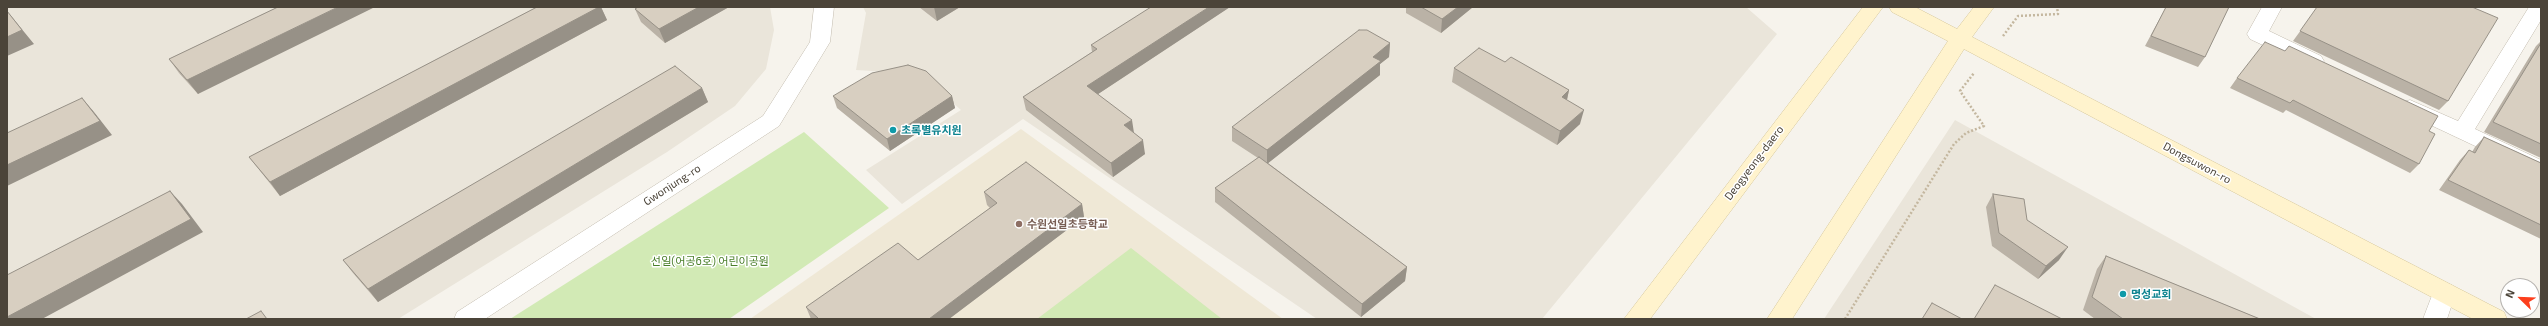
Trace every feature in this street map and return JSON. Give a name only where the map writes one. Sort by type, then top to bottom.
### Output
[{"type":"main road","name":"Deogyeong-daero","points":[[1636,319],[1873,7]]},
{"type":"main road","name":"Dongsuwon-ro","points":[[1899,7],[2495,319]]},
{"type":"main road","points":[[1779,319],[1960,39],[1984,7]]},
{"type":"street","name":"Gwonjung-ro","points":[[466,319],[771,121],[820,42],[824,7]]},
{"type":"street","points":[[2272,7],[2257,34],[2335,71]]},
{"type":"street","points":[[2462,132],[2539,7]]},
{"type":"street","points":[[2391,98],[2541,169]]},
{"type":"street","points":[[2435,319],[2444,292]]},
{"type":"path","points":[[2018,16],[2058,14],[2057,7]]},
{"type":"path","points":[[1845,319],[1954,144],[1966,133],[1984,126],[1960,91]]},
{"type":"shaded area","points":[[7,7],[770,7],[774,30],[766,69],[735,106],[667,152],[398,319],[7,319]]},
{"type":"shaded area","points":[[863,7],[1746,7],[1777,34],[1542,319],[1317,319],[1023,119],[902,204],[866,170],[961,110],[920,74],[856,70],[866,13]]},
{"type":"shaded area","points":[[1955,120],[2316,319],[1824,319]]},
{"type":"shaded area","name":"수원선일초등학교","points":[[1021,129],[1283,319],[750,319]]},
{"type":"green space","name":"선일(어공6호) 어린이공원","points":[[804,132],[889,208],[729,319],[510,319]]},
{"type":"green space","points":[[1131,248],[1222,319],[1037,319]]},
{"type":"building","points":[[278,7],[338,7],[187,80],[169,59]]},
{"type":"building","points":[[537,7],[599,7],[270,182],[249,157]]},
{"type":"building","points":[[638,7],[699,7],[659,29],[635,9]]},
{"type":"building","points":[[1151,7],[1209,7],[1087,86],[1132,120],[1124,125],[1143,140],[1111,163],[1023,97],[1097,49],[1091,45]]},
{"type":"building","points":[[1421,7],[1458,7],[1442,19]]},
{"type":"building","points":[[2166,7],[2229,7],[2205,57],[2151,36]]},
{"type":"building","points":[[2317,7],[2472,7],[2498,18],[2448,101],[2300,31]]},
{"type":"building","points":[[7,11],[22,30],[7,37]]},
{"type":"building","points":[[1359,30],[1367,30],[1390,43],[1373,57],[1381,61],[1267,150],[1232,127]]},
{"type":"building","points":[[2265,42],[2285,51],[2289,46],[2438,116],[2429,131],[2435,134],[2419,164],[2293,100],[2290,103],[2237,78]]},
{"type":"building","points":[[2541,43],[2541,144],[2493,122]]},
{"type":"building","points":[[1479,48],[1505,62],[1511,57],[1569,90],[1562,97],[1584,110],[1560,131],[1454,68]]},
{"type":"building","name":"초록별유치원","points":[[908,65],[926,71],[952,96],[887,139],[833,96],[872,73]]},
{"type":"building","points":[[675,66],[702,88],[368,289],[343,260]]},
{"type":"building","points":[[82,98],[100,121],[7,165],[7,133]]},
{"type":"building","points":[[2484,137],[2541,163],[2541,225],[2448,180],[2469,150],[2475,153]]},
{"type":"building","points":[[1259,157],[1407,267],[1362,304],[1215,188]]},
{"type":"building","points":[[1026,162],[1082,204],[929,319],[819,319],[806,307],[898,243],[918,260],[997,203],[984,192]]},
{"type":"building","points":[[170,191],[191,219],[7,317],[7,275]]},
{"type":"building","points":[[1993,194],[2024,199],[2027,220],[2068,247],[2046,266],[1999,233]]},
{"type":"building","points":[[2106,256],[2260,319],[2123,319],[2092,297]]},
{"type":"building","points":[[1995,285],[2062,319],[1974,319]]},
{"type":"building","points":[[1932,303],[1962,319],[1922,319]]},
{"type":"building","points":[[261,311],[267,319],[246,319]]},
{"type":"place","name":"초록별유치원","points":[[893,130]]},
{"type":"place","name":"수원선일초등학교","points":[[1019,224]]},
{"type":"place","name":"명성교회","points":[[2123,294]]}]
